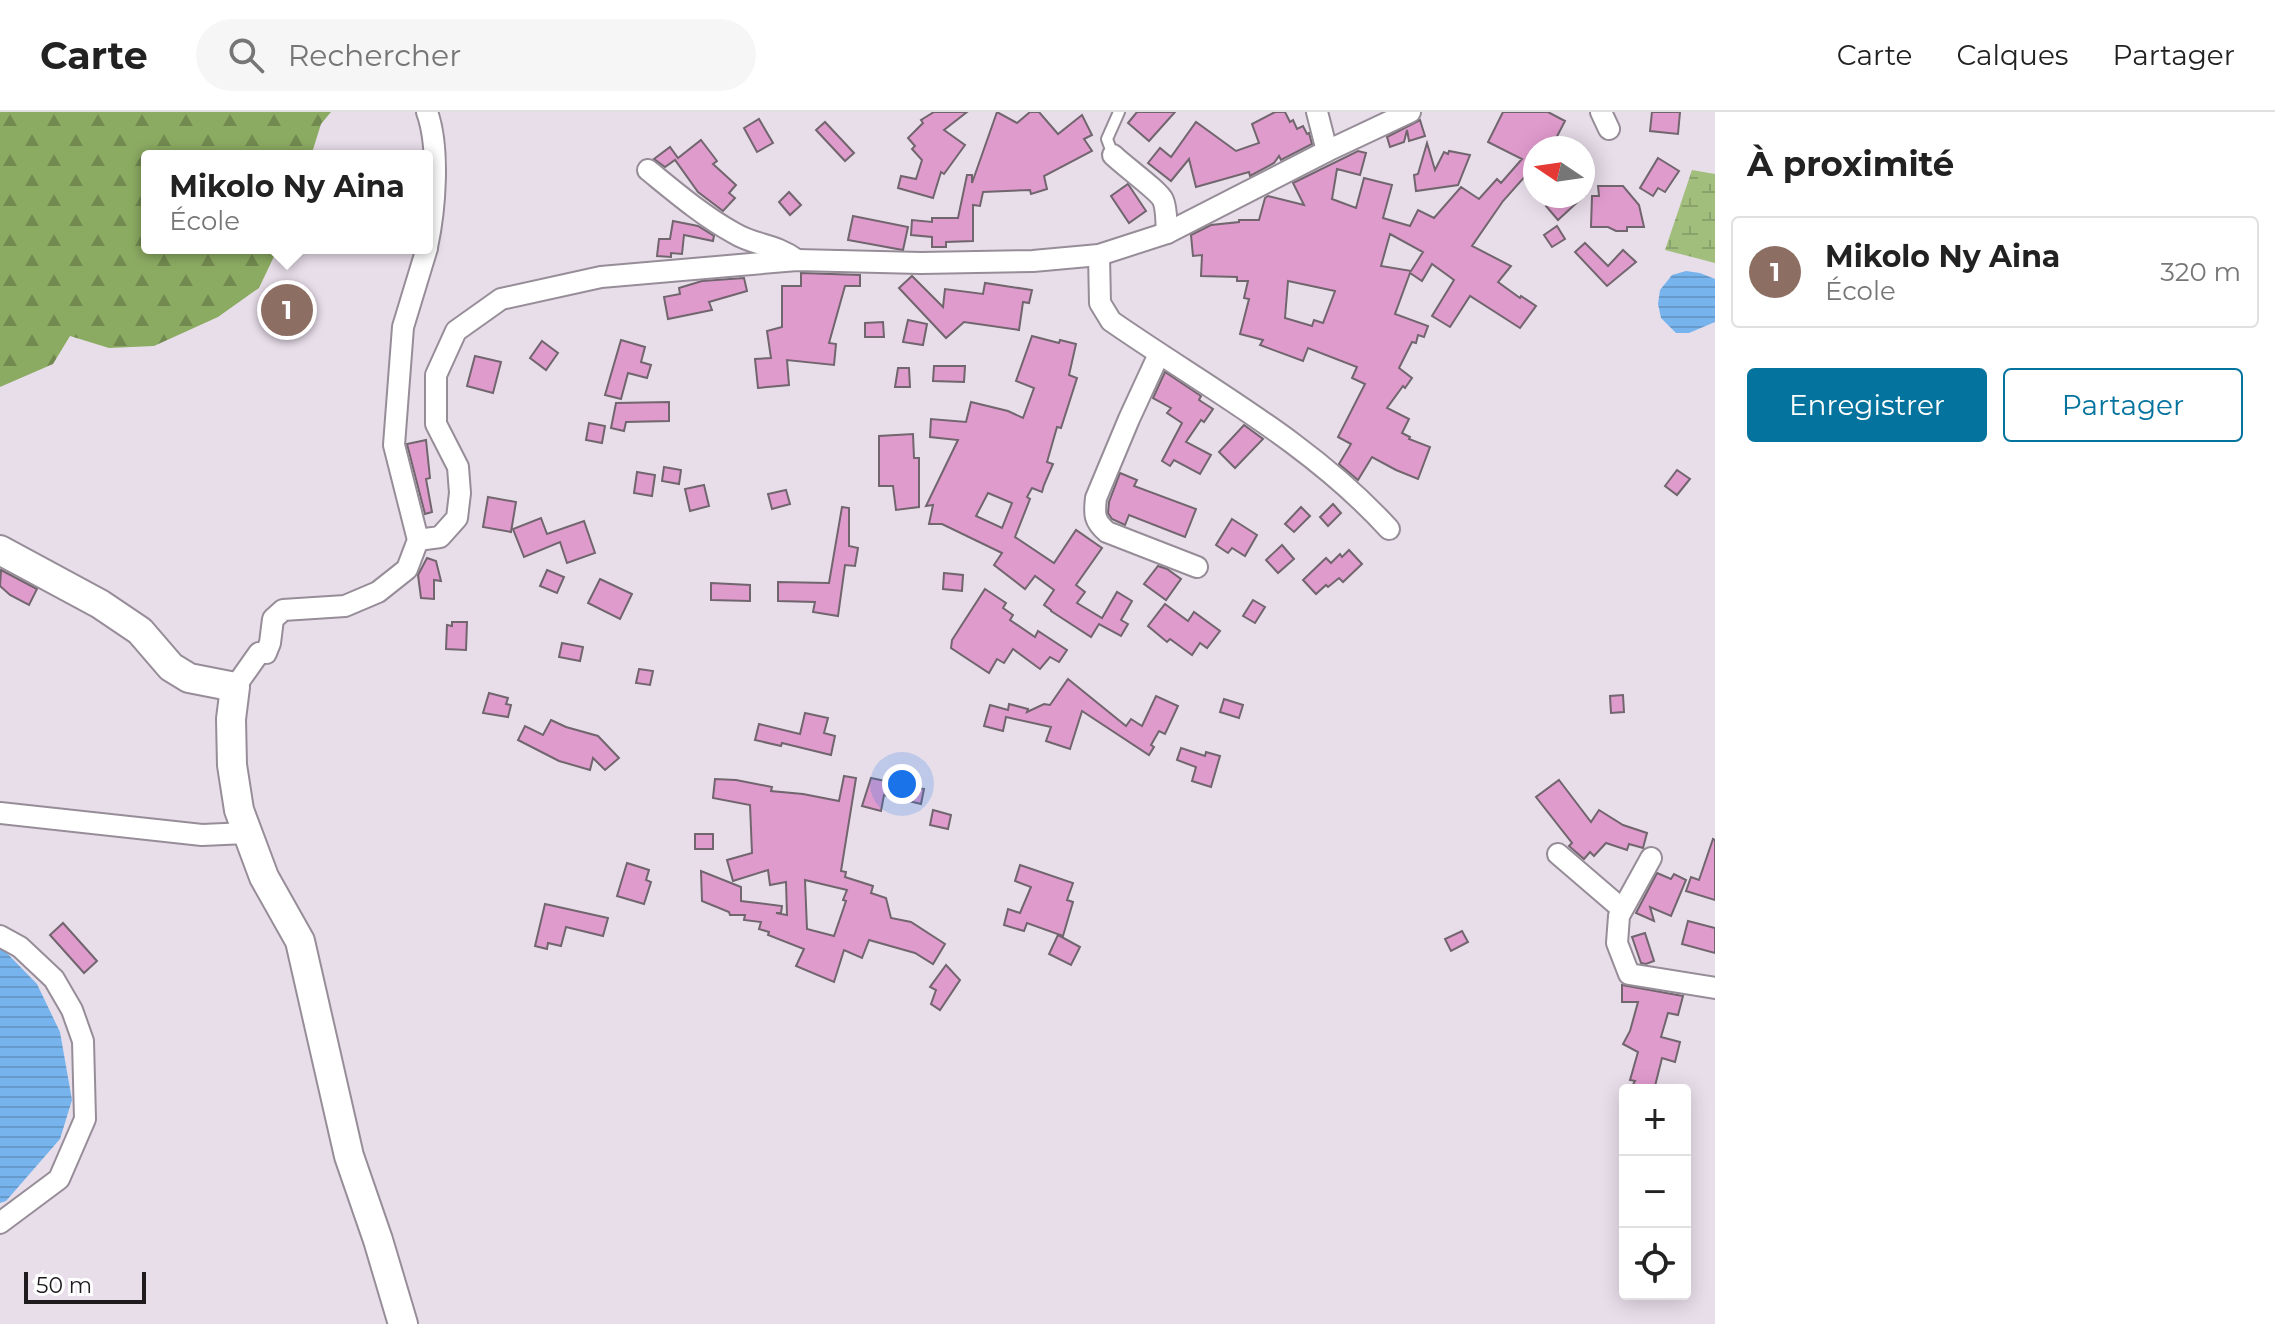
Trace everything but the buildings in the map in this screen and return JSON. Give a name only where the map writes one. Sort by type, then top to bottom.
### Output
[{"type":"street","points":[[427,112],[432,150]]},
{"type":"street","points":[[1317,112],[1327,151]]},
{"type":"street","points":[[418,540],[440,537],[457,518],[460,493],[458,467],[436,424],[436,375],[456,331],[501,299],[601,277],[797,260],[921,263],[1033,261],[1099,255],[1167,233],[1410,112]]},
{"type":"street","points":[[1113,155],[1161,195],[1167,233]]},
{"type":"street","points":[[433,156],[433,216]]},
{"type":"street","points":[[648,170],[736,235],[783,250],[797,260]]},
{"type":"street","points":[[403,1324],[349,1156],[300,941],[264,877],[239,810],[232,765],[231,719],[235,687],[259,653],[266,653],[273,619],[283,610],[345,606],[378,592],[407,569],[418,540],[394,445],[403,327],[425,254]]},
{"type":"street","points":[[1099,255],[1100,303],[1111,321],[1264,421],[1366,504],[1389,529]]},
{"type":"street","points":[[1159,354],[1096,498],[1094,512],[1096,522],[1107,532],[1197,567]]},
{"type":"street","points":[[0,550],[110,610],[140,631],[171,667],[189,678],[235,687]]},
{"type":"street","points":[[0,813],[202,835],[247,833]]},
{"type":"street","points":[[1558,854],[1622,909]]},
{"type":"street","points":[[1651,858],[1619,916],[1617,943],[1629,974],[1715,988]]},
{"type":"street","points":[[0,936],[20,947],[54,979],[72,1010],[83,1041],[85,1119],[59,1179],[0,1223]]},
{"type":"lane","points":[[1113,155],[1107,139],[1119,112]]},
{"type":"green space","points":[[0,112],[331,112],[321,124],[313,150],[141,150],[141,254],[275,254],[259,288],[218,317],[154,346],[109,348],[70,336],[53,364],[0,387]]},
{"type":"green space","points":[[1692,170],[1715,174],[1715,263],[1665,250]]},
{"type":"water","points":[[1686,271],[1715,279],[1715,322],[1689,333],[1676,333],[1661,318],[1658,304],[1660,290],[1672,275]]},
{"type":"water","points":[[0,946],[37,984],[60,1032],[72,1100],[60,1139],[6,1201],[0,1203]]},
{"type":"place","name":"Mikolo Ny Aina","points":[[287,310]]}]
